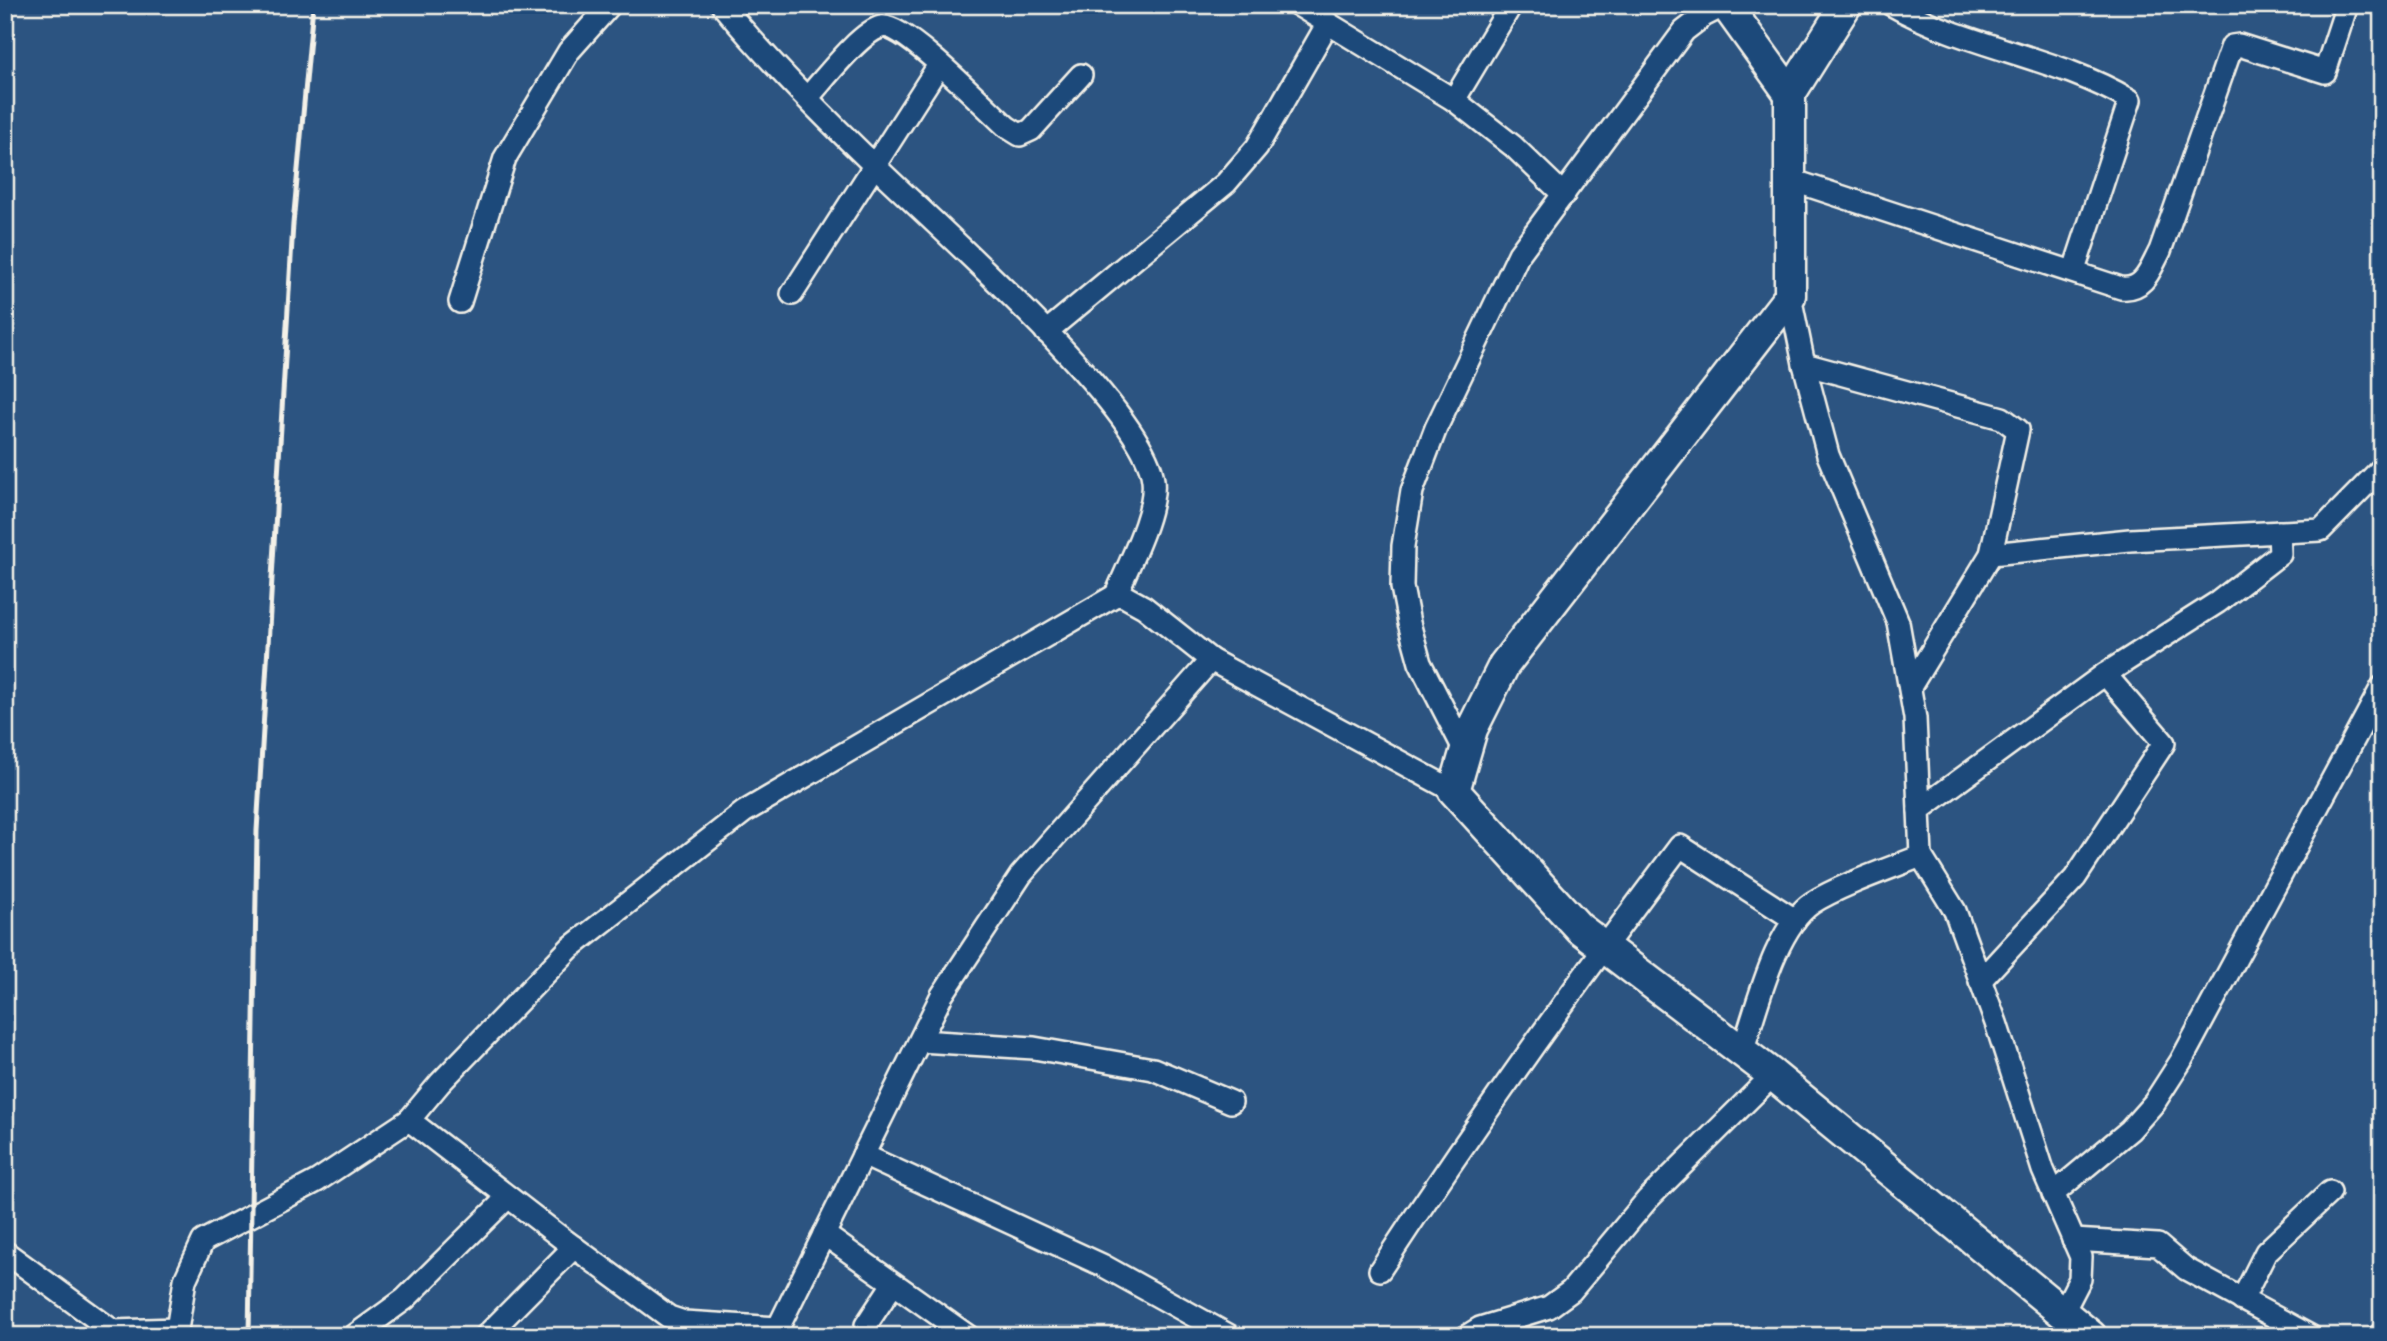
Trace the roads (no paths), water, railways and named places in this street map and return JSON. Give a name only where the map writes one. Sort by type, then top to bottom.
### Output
[{"type":"street","points":[[460,302],[505,158],[569,51],[610,5]]},
{"type":"street","points":[[722,5],[874,166],[1046,332],[1102,393],[1128,428],[1152,474],[1150,508],[1116,595]]},
{"type":"street","points":[[1454,100],[1511,5]]},
{"type":"street","points":[[1465,751],[1426,675],[1409,623],[1402,587],[1405,535],[1412,491],[1436,428],[1519,254],[1684,31],[1705,15],[1726,5],[1790,94]]},
{"type":"street","points":[[1846,5],[1790,94],[1790,296],[1804,364],[1828,455],[1898,622],[1915,718],[1921,856],[1955,911],[2053,1194],[2083,1264],[2076,1290],[2074,1328]]},
{"type":"street","points":[[1892,5],[1923,23],[2100,82],[2130,100],[2074,270]]},
{"type":"street","points":[[1788,179],[2074,270],[2121,288],[2141,284],[2160,251],[2232,46],[2239,45],[2325,72],[2347,5]]},
{"type":"street","points":[[1046,332],[1226,183],[1257,147],[1315,12],[1454,100],[1513,146],[1564,195]]},
{"type":"street","points":[[807,98],[867,35],[880,27],[889,26],[901,32],[1007,127],[1020,135],[1031,130],[1081,75]]},
{"type":"street","points":[[792,294],[939,65]]},
{"type":"street","points":[[1454,791],[1472,729],[1504,665],[1790,296]]},
{"type":"street","points":[[1804,364],[1990,414],[2002,418],[2018,430],[1991,554],[1909,687]]},
{"type":"street","points":[[1991,554],[2130,540],[2321,530],[2382,468]]},
{"type":"street","points":[[1919,810],[2105,674],[2218,603],[2280,554],[2279,532]]},
{"type":"street","points":[[5,1252],[113,1331],[177,1332],[185,1280],[204,1241],[317,1181],[409,1120],[440,1083],[570,948],[744,812],[1116,595],[1124,596],[1144,607],[1211,660],[1454,791],[1578,928],[1773,1075],[2074,1328]]},
{"type":"street","points":[[409,1120],[669,1317],[684,1322],[776,1332],[942,995],[1021,875],[1211,660]]},
{"type":"street","points":[[1980,981],[2076,878],[2164,743],[2105,674]]},
{"type":"street","points":[[2053,1194],[2130,1130],[2154,1103],[2181,1061],[2382,687]]},
{"type":"street","points":[[1380,1270],[1479,1120],[1603,946],[1680,846],[1795,920]]},
{"type":"street","points":[[1742,1051],[1782,938],[1795,920],[1812,903],[1921,856]]},
{"type":"street","points":[[920,1041],[1034,1048],[1153,1069],[1231,1102]]},
{"type":"street","points":[[1467,1336],[1480,1328],[1549,1307],[1572,1291],[1647,1200],[1773,1075]]},
{"type":"street","points":[[863,1155],[1102,1265],[1230,1336]]},
{"type":"street","points":[[2242,1300],[2266,1252],[2330,1192]]},
{"type":"street","points":[[354,1336],[405,1299],[508,1197]]},
{"type":"street","points":[[824,1234],[968,1336]]},
{"type":"street","points":[[2073,1240],[2158,1245],[2186,1269],[2309,1336]]},
{"type":"street","points":[[486,1336],[574,1247]]},
{"type":"street","points":[[865,1336],[866,1325],[893,1284]]},
{"type":"railway","points":[[249,1336],[257,831],[293,224],[313,5]]}]
